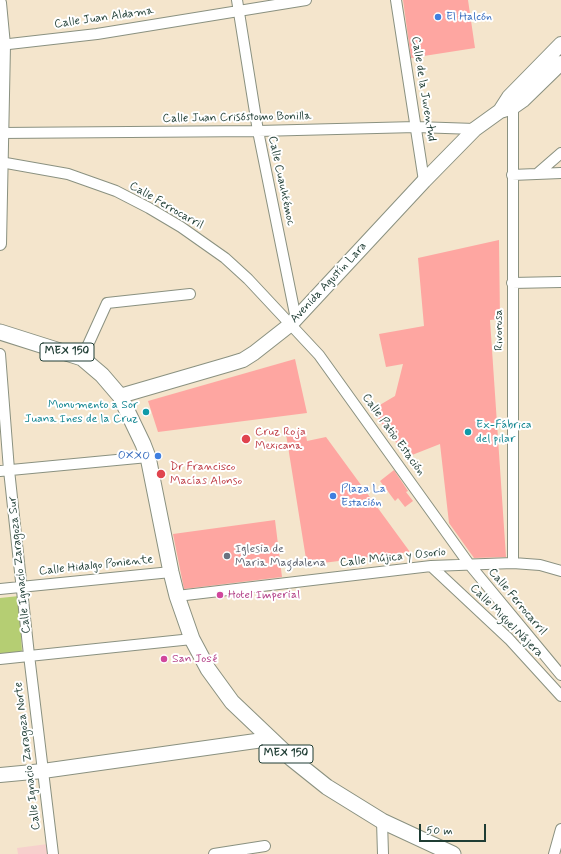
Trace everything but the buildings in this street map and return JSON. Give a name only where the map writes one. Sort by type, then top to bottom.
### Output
[{"type":"main road","name":"Avenida Agustín Lara","points":[[120,396],[236,362],[254,353],[294,322],[424,181],[475,129],[507,105],[548,56],[561,44]]},
{"type":"main road","points":[[548,56],[559,65]]},
{"type":"main road","name":"Avenida Agustín Lara","points":[[507,105],[523,100],[559,65]]},
{"type":"main road","name":"MEX 150","points":[[0,332],[82,358],[102,375],[120,396],[148,457],[171,572],[177,596],[192,639],[208,669],[232,702],[270,739],[327,787],[382,821],[453,854]]},
{"type":"main road","points":[[0,775],[43,771],[270,739]]},
{"type":"street","name":"Calle Cuauhtémoc","points":[[237,0],[258,131],[294,322]]},
{"type":"street","name":"Calle Juan Aldama","points":[[2,45],[96,34],[306,0]]},
{"type":"street","name":"Calle de la Juventud","points":[[396,0],[424,181]]},
{"type":"street","points":[[0,3],[2,45],[0,244]]},
{"type":"street","name":"Rivorosa","points":[[507,105],[512,175],[513,563]]},
{"type":"street","name":"Calle Juan Crisóstomo Bonilla","points":[[1,133],[258,131],[416,127],[475,129]]},
{"type":"street","points":[[538,173],[561,153]]},
{"type":"street","name":"Calle Ferrocarril","points":[[1,162],[68,174],[116,191],[149,208],[182,227],[225,258],[294,322]]},
{"type":"street","points":[[512,175],[561,172]]},
{"type":"street","points":[[512,283],[561,282]]},
{"type":"street","points":[[82,358],[107,303],[190,294]]},
{"type":"street","name":"Calle Patio Estación","points":[[294,322],[469,564]]},
{"type":"street","name":"Calle Ignacio Zaragoza Sur","points":[[0,354],[5,470],[22,586],[29,655]]},
{"type":"street","points":[[5,470],[148,457]]},
{"type":"street","name":"Calle Mújica y Osorio","points":[[177,596],[431,566],[513,563],[540,565],[561,571]]},
{"type":"street","name":"Calle Ferrocarril","points":[[469,564],[561,675]]},
{"type":"street","name":"Calle Miguel Nájera","points":[[431,566],[509,639],[561,696]]},
{"type":"street","name":"Calle Hidalgo Poniente","points":[[0,589],[171,572]]},
{"type":"street","points":[[0,659],[192,639]]},
{"type":"street","name":"Calle Ignacio Zaragoza Norte","points":[[29,655],[53,854]]},
{"type":"street","points":[[382,821],[383,854]]},
{"type":"street","points":[[554,854],[561,829]]},
{"type":"street","points":[[214,854],[265,846]]},
{"type":"shaded area","points":[[48,844],[49,854],[18,854],[17,848]]},
{"type":"green space","points":[[19,596],[22,652],[0,655],[0,598]]},
{"type":"place","name":"El Halcón","points":[[438,17]]},
{"type":"place","name":"Monumento a Sor Juana Ines de la Cruz","points":[[146,412]]},
{"type":"place","name":"Ex-Fábrica del pilar","points":[[468,432]]},
{"type":"place","name":"Cruz Roja Mexicana","points":[[246,439]]},
{"type":"place","name":"OXXO","points":[[158,456]]},
{"type":"place","name":"Dr Francisco Macías Alonso","points":[[161,474]]},
{"type":"place","name":"Plaza La Estación","points":[[333,496]]},
{"type":"place","name":"Iglesia de Maria Magdalena","points":[[227,556]]},
{"type":"place","name":"Hotel Imperial","points":[[220,595]]},
{"type":"place","name":"San José","points":[[164,659]]}]
